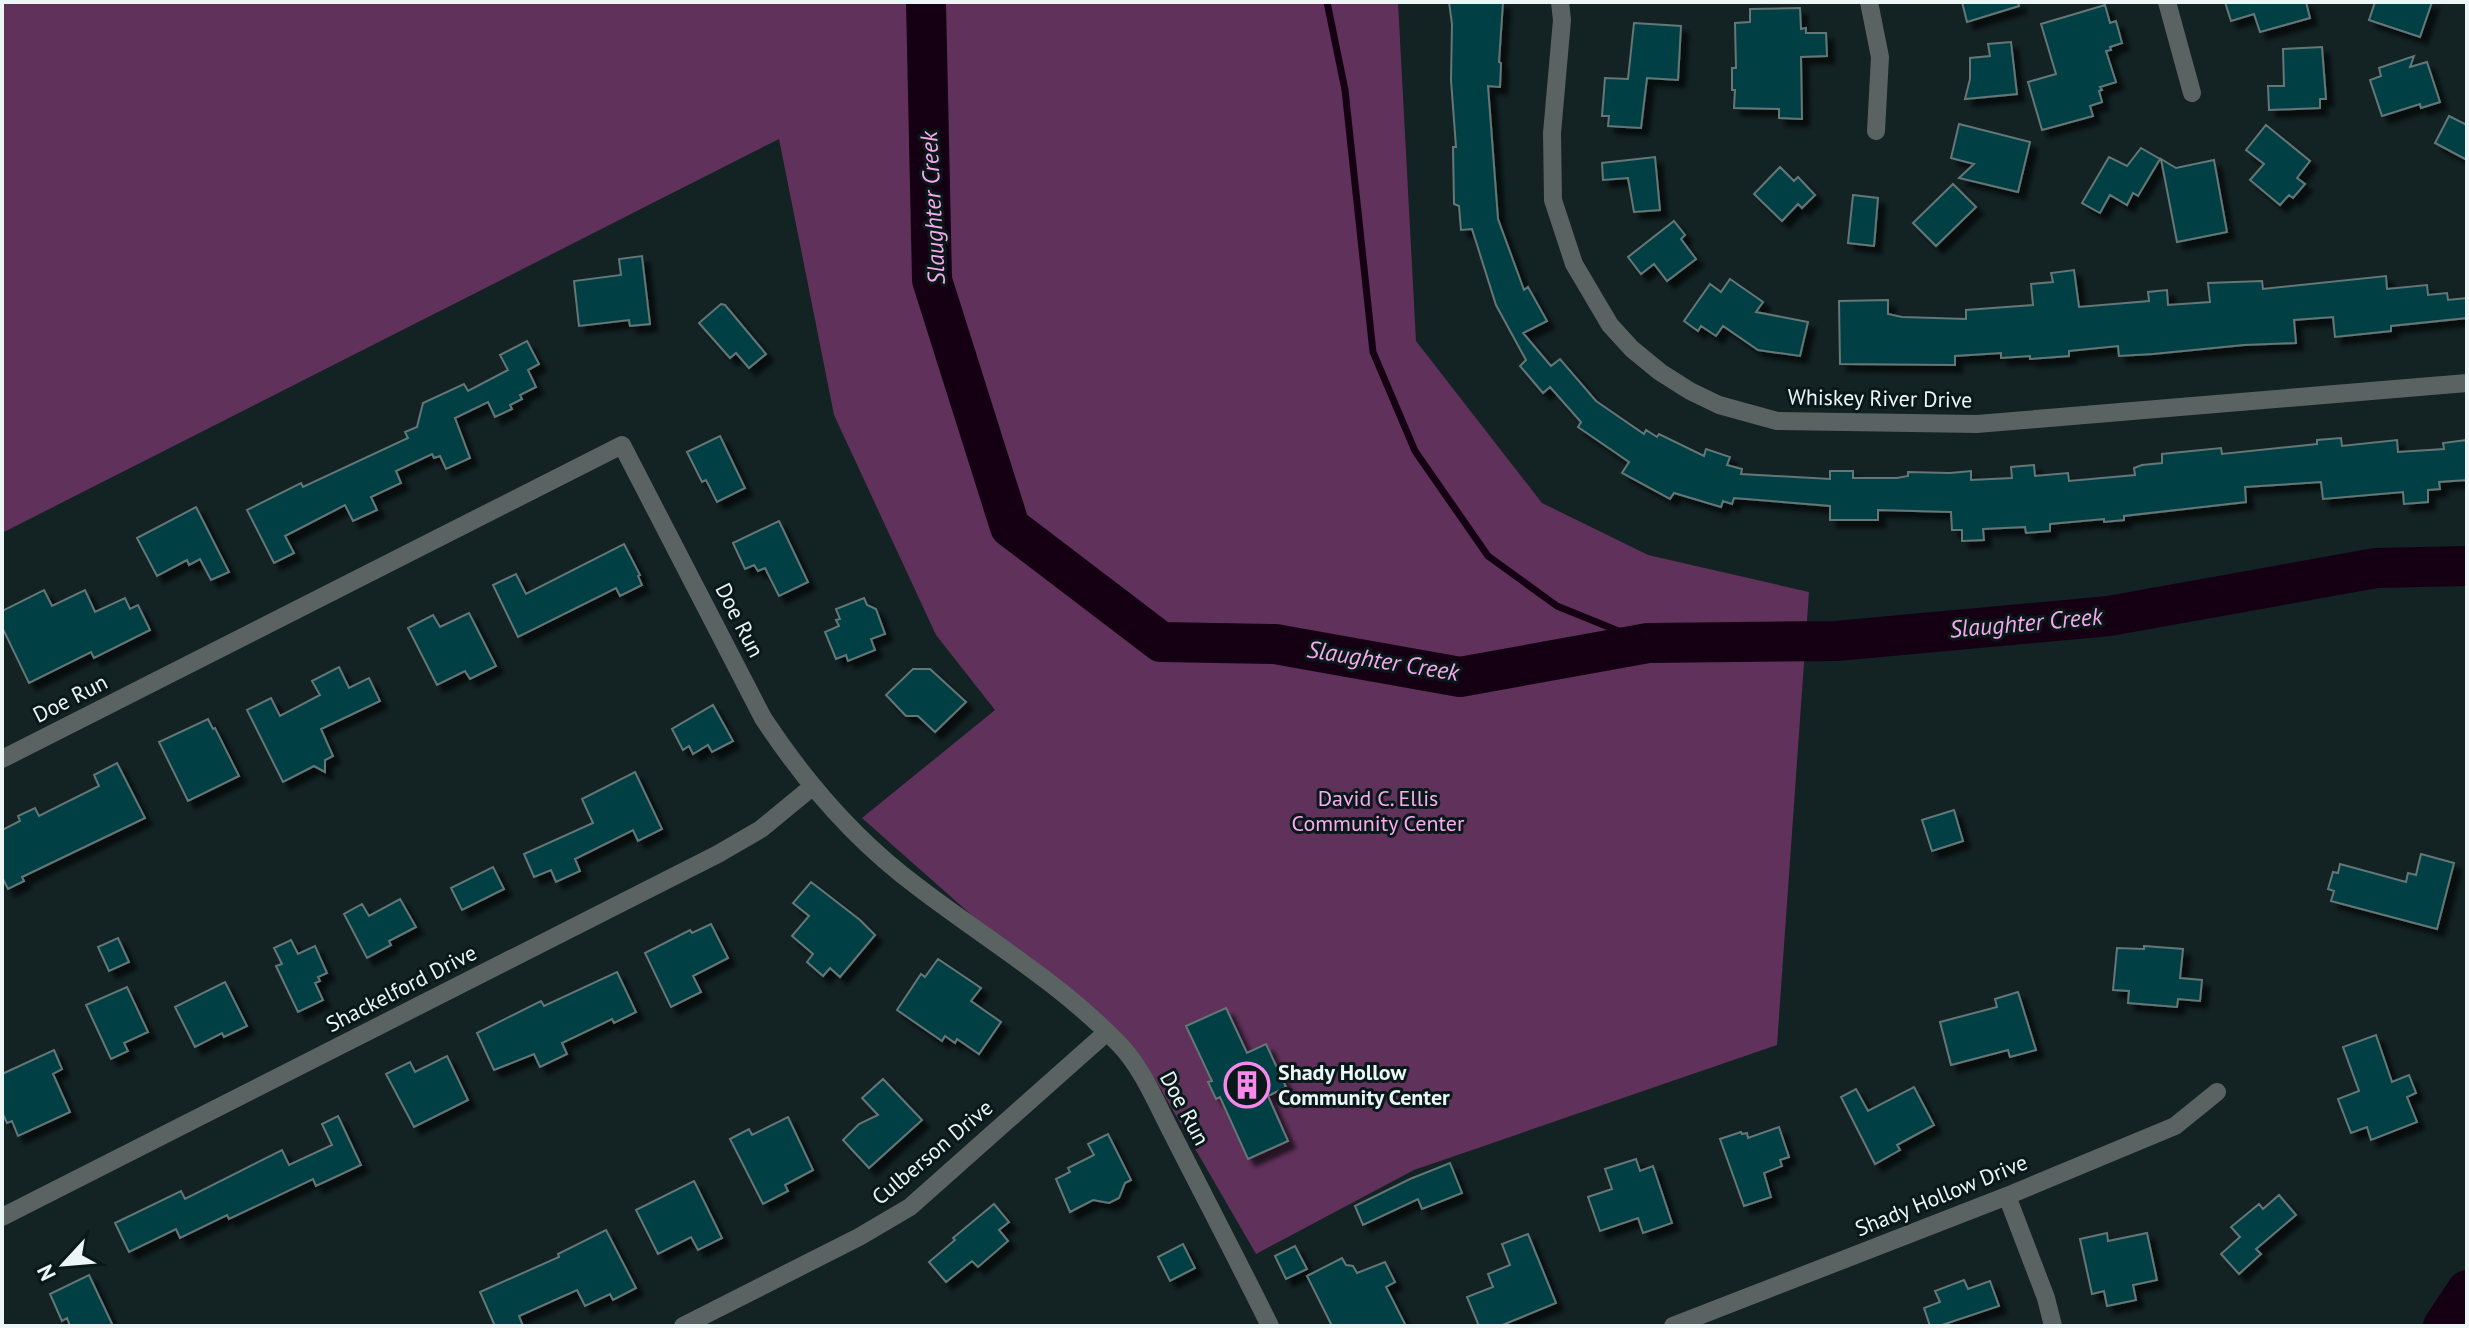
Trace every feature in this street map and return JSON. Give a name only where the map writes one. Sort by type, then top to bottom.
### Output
[{"type":"street","name":"Whiskey River Drive","points":[[1560,2],[1562,20],[1552,133],[1553,200],[1574,264],[1610,325],[1632,349],[1660,372],[1719,405],[1777,421],[1977,424],[2467,383]]},
{"type":"street","points":[[1869,2],[1880,57],[1876,131]]},
{"type":"street","points":[[2167,2],[2192,93]]},
{"type":"street","name":"Doe Run","points":[[2,759],[622,445],[763,718],[812,787],[871,848],[916,886],[1052,983],[1107,1032],[1133,1062],[1270,1326]]},
{"type":"street","name":"Shackelford Drive","points":[[2,1217],[718,854],[761,829],[812,787]]},
{"type":"street","name":"Culberson Drive","points":[[683,1326],[859,1237],[910,1207],[1107,1032]]},
{"type":"street","name":"Shady Hollow Drive","points":[[1673,1326],[2007,1196],[2175,1126],[2217,1092]]},
{"type":"street","points":[[2007,1196],[2046,1298],[2053,1326]]},
{"type":"green space","name":"David C. Ellis Community Center","points":[[2,2],[1398,2],[1416,341],[1542,503],[1648,555],[1809,592],[1777,1045],[1414,1170],[1256,1254],[1153,1076],[862,818],[995,710],[936,635],[834,415],[779,139],[2,533]]},
{"type":"building","points":[[1449,2],[1503,2],[1500,87],[1488,86],[1498,219],[1524,290],[1528,287],[1547,321],[1523,333],[1551,366],[1560,359],[1596,401],[1644,434],[1646,430],[1657,437],[1659,434],[1704,456],[1706,449],[1730,457],[1727,465],[1742,469],[1741,474],[1830,479],[1830,471],[1853,471],[1853,478],[1897,478],[1908,476],[1908,472],[1971,471],[1971,480],[2012,478],[2011,467],[2034,465],[2035,476],[2068,473],[2069,481],[2135,475],[2134,468],[2162,463],[2162,454],[2221,448],[2222,454],[2317,444],[2317,440],[2341,438],[2342,446],[2397,440],[2398,452],[2444,449],[2443,443],[2467,440],[2467,480],[2439,482],[2440,489],[2428,490],[2428,502],[2404,504],[2403,492],[2323,499],[2321,482],[2245,487],[2246,502],[2124,516],[2124,520],[2050,524],[2050,531],[2026,533],[2025,527],[1983,529],[1984,540],[1962,541],[1962,530],[1952,530],[1951,512],[1878,510],[1878,520],[1830,520],[1830,506],[1734,498],[1732,504],[1723,501],[1721,507],[1674,493],[1670,499],[1622,473],[1629,462],[1578,427],[1581,422],[1550,387],[1543,393],[1520,366],[1526,360],[1496,305],[1472,229],[1461,230],[1459,206],[1454,204],[1453,147],[1456,147]]},
{"type":"building","points":[[1962,2],[2018,2],[2019,6],[1967,22]]},
{"type":"building","points":[[2225,2],[2306,2],[2310,18],[2260,32],[2254,14],[2231,21]]},
{"type":"building","points":[[2375,2],[2432,2],[2420,37],[2369,20]]},
{"type":"building","points":[[2105,5],[2110,23],[2116,21],[2122,43],[2106,51],[2116,82],[2100,87],[2102,102],[2090,106],[2093,116],[2042,130],[2028,82],[2056,74],[2041,24]]},
{"type":"building","points":[[1800,8],[1801,29],[1806,28],[1806,33],[1826,33],[1827,56],[1801,57],[1802,119],[1779,118],[1779,109],[1734,108],[1732,68],[1736,68],[1735,23],[1750,22],[1750,9]]},
{"type":"building","points":[[1634,23],[1681,26],[1678,80],[1647,78],[1641,128],[1608,126],[1609,116],[1602,116],[1605,78],[1628,79]]},
{"type":"building","points":[[2011,42],[2017,94],[1965,99],[1970,79],[1970,58],[1990,56],[1988,44]]},
{"type":"building","points":[[2322,47],[2326,99],[2320,99],[2320,108],[2269,110],[2268,86],[2284,86],[2283,49]]},
{"type":"building","points":[[2414,56],[2410,67],[2427,62],[2440,102],[2421,108],[2420,104],[2382,116],[2370,80],[2381,76],[2379,68]]},
{"type":"building","points":[[2449,116],[2467,125],[2467,160],[2435,143]]},
{"type":"building","points":[[1959,124],[2030,142],[2018,192],[1959,178],[1974,164],[1951,158]]},
{"type":"building","points":[[2266,125],[2310,161],[2297,178],[2305,184],[2293,198],[2289,195],[2280,205],[2250,180],[2264,164],[2246,150]]},
{"type":"building","points":[[2141,148],[2160,159],[2138,196],[2133,193],[2127,205],[2110,195],[2100,213],[2082,203],[2109,157],[2127,166]]},
{"type":"building","points":[[1655,157],[1660,210],[1634,212],[1628,178],[1603,180],[1602,163]]},
{"type":"building","points":[[2161,159],[2176,168],[2214,160],[2227,232],[2177,242]]},
{"type":"building","points":[[1780,167],[1794,181],[1798,177],[1815,195],[1802,208],[1798,204],[1782,221],[1754,194]]},
{"type":"building","points":[[1953,184],[1976,207],[1936,246],[1913,223]]},
{"type":"building","points":[[1853,195],[1878,198],[1874,246],[1848,243]]},
{"type":"building","points":[[1674,221],[1685,235],[1681,239],[1696,259],[1667,281],[1654,264],[1641,274],[1628,257]]},
{"type":"building","points":[[642,256],[650,324],[630,326],[629,320],[579,326],[574,281],[621,275],[619,259]]},
{"type":"building","points":[[2074,270],[2079,307],[2149,301],[2148,292],[2167,290],[2168,305],[2210,302],[2208,283],[2262,281],[2263,289],[2386,276],[2387,289],[2427,285],[2428,295],[2447,293],[2448,300],[2467,298],[2467,318],[2391,326],[2391,331],[2335,337],[2333,317],[2294,320],[2296,343],[2153,354],[2119,356],[2118,346],[2069,351],[2069,356],[2030,359],[2030,356],[2001,358],[2001,353],[1955,356],[1955,365],[1840,364],[1839,301],[1888,300],[1888,314],[1966,319],[1966,310],[2033,305],[2031,284],[2053,282],[2051,273]]},
{"type":"building","points":[[1730,279],[1763,302],[1756,312],[1808,322],[1800,356],[1758,350],[1723,326],[1716,336],[1701,326],[1698,331],[1684,321],[1710,284],[1721,292]]},
{"type":"building","points":[[721,304],[766,354],[749,368],[736,353],[730,358],[699,323]]},
{"type":"building","points":[[527,341],[539,364],[528,370],[536,387],[520,395],[522,399],[510,405],[512,409],[495,417],[488,402],[455,418],[470,458],[446,469],[440,456],[434,458],[432,454],[396,471],[401,483],[371,497],[377,510],[353,521],[345,505],[285,536],[294,553],[274,563],[247,510],[301,483],[303,487],[408,438],[405,432],[417,427],[423,403],[464,384],[468,391],[508,370],[500,355]]},
{"type":"building","points":[[720,436],[745,488],[717,502],[706,480],[702,482],[687,452]]},
{"type":"building","points":[[196,507],[229,572],[211,580],[200,559],[189,565],[187,560],[157,576],[137,538]]},
{"type":"building","points":[[779,521],[808,582],[779,596],[765,568],[758,571],[754,565],[745,569],[733,543]]},
{"type":"building","points":[[624,544],[642,585],[620,596],[616,588],[518,637],[493,585],[516,574],[526,594]]},
{"type":"building","points":[[44,590],[52,606],[85,590],[95,612],[125,598],[130,609],[138,605],[150,630],[94,658],[91,652],[29,683],[2,627],[2,611]]},
{"type":"building","points":[[864,598],[867,605],[876,609],[885,634],[871,639],[875,650],[848,661],[846,655],[836,659],[825,632],[839,626],[836,609]]},
{"type":"building","points":[[469,613],[496,666],[470,679],[465,671],[437,685],[408,628],[433,615],[440,627]]},
{"type":"building","points":[[339,667],[349,688],[369,678],[380,701],[321,729],[333,756],[325,760],[325,772],[314,766],[283,782],[247,710],[271,698],[280,716],[320,695],[312,681]]},
{"type":"building","points":[[913,669],[930,669],[966,702],[935,732],[918,716],[906,716],[886,695]]},
{"type":"building","points":[[713,705],[733,741],[712,752],[708,745],[693,754],[689,746],[683,750],[672,729]]},
{"type":"building","points":[[208,719],[239,776],[188,801],[159,742]]},
{"type":"building","points":[[117,763],[145,818],[22,877],[24,881],[8,889],[2,877],[2,830],[20,821],[18,816],[35,808],[39,816],[99,786],[94,775]]},
{"type":"building","points":[[635,772],[662,829],[638,841],[633,830],[575,859],[580,871],[556,882],[551,870],[534,877],[524,854],[593,823],[582,799]]},
{"type":"building","points":[[1954,810],[1963,841],[1932,851],[1922,820]]},
{"type":"building","points":[[2421,854],[2454,863],[2437,929],[2331,901],[2334,891],[2328,889],[2333,872],[2338,873],[2340,864],[2406,882],[2408,873],[2416,875]]},
{"type":"building","points":[[493,867],[504,889],[462,910],[451,888]]},
{"type":"building","points":[[811,882],[875,935],[840,977],[830,968],[823,976],[807,962],[813,954],[792,936],[809,916],[793,903]]},
{"type":"building","points":[[400,899],[416,927],[389,941],[391,945],[367,958],[344,914],[362,904],[369,916]]},
{"type":"building","points":[[711,924],[728,958],[693,976],[701,992],[671,1007],[645,953],[690,930],[692,933]]},
{"type":"building","points":[[118,938],[129,962],[109,971],[98,947]]},
{"type":"building","points":[[291,940],[298,954],[315,946],[327,973],[318,977],[320,981],[315,983],[323,1000],[298,1012],[276,966],[282,964],[274,948]]},
{"type":"building","points":[[2144,946],[2183,949],[2180,978],[2202,980],[2200,1001],[2178,999],[2177,1007],[2128,1003],[2129,991],[2113,990],[2117,948],[2144,949]]},
{"type":"building","points":[[938,959],[981,988],[971,1001],[1001,1022],[979,1054],[957,1039],[955,1043],[945,1036],[942,1041],[897,1010],[921,974],[925,977]]},
{"type":"building","points":[[617,972],[636,1012],[614,1023],[612,1019],[562,1043],[567,1054],[540,1067],[534,1054],[494,1070],[477,1033],[541,1001],[544,1006]]},
{"type":"building","points":[[225,982],[247,1026],[224,1037],[222,1033],[195,1047],[175,1007]]},
{"type":"building","points":[[127,987],[148,1032],[124,1043],[128,1051],[111,1059],[86,1005]]},
{"type":"building","points":[[2018,992],[2036,1050],[2010,1057],[2008,1050],[1951,1065],[1940,1022],[1997,1007],[1995,999]]},
{"type":"building","name":"Shady Hollow Community Center","points":[[1226,1008],[1247,1053],[1266,1044],[1286,1087],[1268,1096],[1288,1141],[1248,1159],[1220,1097],[1216,1099],[1208,1082],[1212,1081],[1186,1026]]},
{"type":"building","points":[[2376,1035],[2392,1082],[2409,1075],[2416,1093],[2407,1097],[2417,1122],[2371,1140],[2367,1127],[2351,1133],[2338,1099],[2359,1091],[2343,1047]]},
{"type":"building","points":[[54,1050],[62,1069],[53,1074],[70,1112],[18,1136],[12,1121],[7,1123],[2,1112],[2,1074]]},
{"type":"building","points":[[447,1056],[468,1100],[414,1127],[386,1074],[410,1062],[415,1072]]},
{"type":"building","points":[[883,1079],[922,1120],[869,1168],[843,1140],[859,1124],[878,1115],[862,1098]]},
{"type":"building","points":[[1914,1087],[1934,1125],[1897,1145],[1900,1150],[1875,1164],[1841,1097],[1856,1089],[1868,1111]]},
{"type":"building","points":[[338,1116],[361,1165],[316,1186],[313,1179],[229,1219],[227,1215],[180,1238],[176,1229],[129,1252],[115,1223],[181,1191],[185,1199],[282,1150],[289,1165],[332,1145],[322,1124]]},
{"type":"building","points":[[788,1117],[813,1170],[785,1185],[788,1191],[763,1204],[730,1139],[749,1129],[752,1135]]},
{"type":"building","points":[[1779,1127],[1789,1157],[1780,1160],[1782,1166],[1764,1173],[1771,1197],[1744,1206],[1720,1139],[1741,1132],[1747,1133],[1748,1138]]},
{"type":"building","points":[[1108,1134],[1131,1180],[1125,1183],[1119,1198],[1109,1203],[1093,1200],[1070,1212],[1056,1179],[1070,1172],[1068,1168],[1094,1155],[1088,1144]]},
{"type":"building","points":[[1636,1159],[1640,1171],[1653,1166],[1672,1223],[1643,1233],[1638,1218],[1600,1231],[1588,1197],[1612,1189],[1605,1169]]},
{"type":"building","points":[[1450,1163],[1462,1193],[1422,1209],[1418,1199],[1363,1225],[1355,1206]]},
{"type":"building","points":[[694,1181],[722,1238],[698,1250],[691,1237],[658,1254],[636,1210]]},
{"type":"building","points":[[2279,1195],[2296,1215],[2256,1249],[2261,1254],[2239,1274],[2221,1254],[2240,1237],[2231,1227],[2259,1204],[2263,1209]]},
{"type":"building","points":[[994,1204],[1009,1222],[999,1230],[1008,1241],[978,1267],[972,1261],[946,1282],[929,1262]]},
{"type":"building","points":[[606,1230],[636,1288],[613,1300],[610,1294],[585,1306],[577,1290],[519,1316],[523,1326],[495,1326],[480,1292],[559,1257],[558,1254]]},
{"type":"building","points":[[2107,1233],[2108,1241],[2147,1233],[2157,1280],[2133,1285],[2136,1300],[2107,1306],[2104,1291],[2092,1294],[2080,1239]]},
{"type":"building","points":[[1528,1234],[1556,1303],[1500,1326],[1479,1326],[1467,1297],[1493,1287],[1488,1274],[1510,1265],[1502,1244]]},
{"type":"building","points":[[1183,1244],[1195,1268],[1170,1281],[1158,1257]]},
{"type":"building","points":[[1295,1246],[1307,1269],[1286,1279],[1275,1256]]},
{"type":"building","points":[[1342,1258],[1357,1273],[1385,1262],[1395,1282],[1386,1287],[1406,1326],[1332,1326],[1307,1276]]},
{"type":"building","points":[[89,1275],[113,1326],[70,1326],[67,1318],[62,1321],[50,1294]]},
{"type":"building","points":[[1964,1280],[1968,1289],[1990,1281],[1999,1306],[1939,1326],[1930,1326],[1924,1308],[1940,1302],[1935,1291]]},
{"type":"waterway","name":"Slaughter Creek","points":[[926,2],[932,280],[1010,527],[1161,642],[1275,644],[1460,677],[1648,643],[1836,641],[2109,616],[2376,568],[2467,566]]},
{"type":"waterway","points":[[1327,2],[1345,90],[1373,352],[1415,451],[1488,556],[1557,606],[1648,643]]},
{"type":"waterway","name":"Slaughter Creek","points":[[2443,1326],[2467,1290]]},
{"type":"place","name":"Shady Hollow Community Center","points":[[1247,1085]]}]
